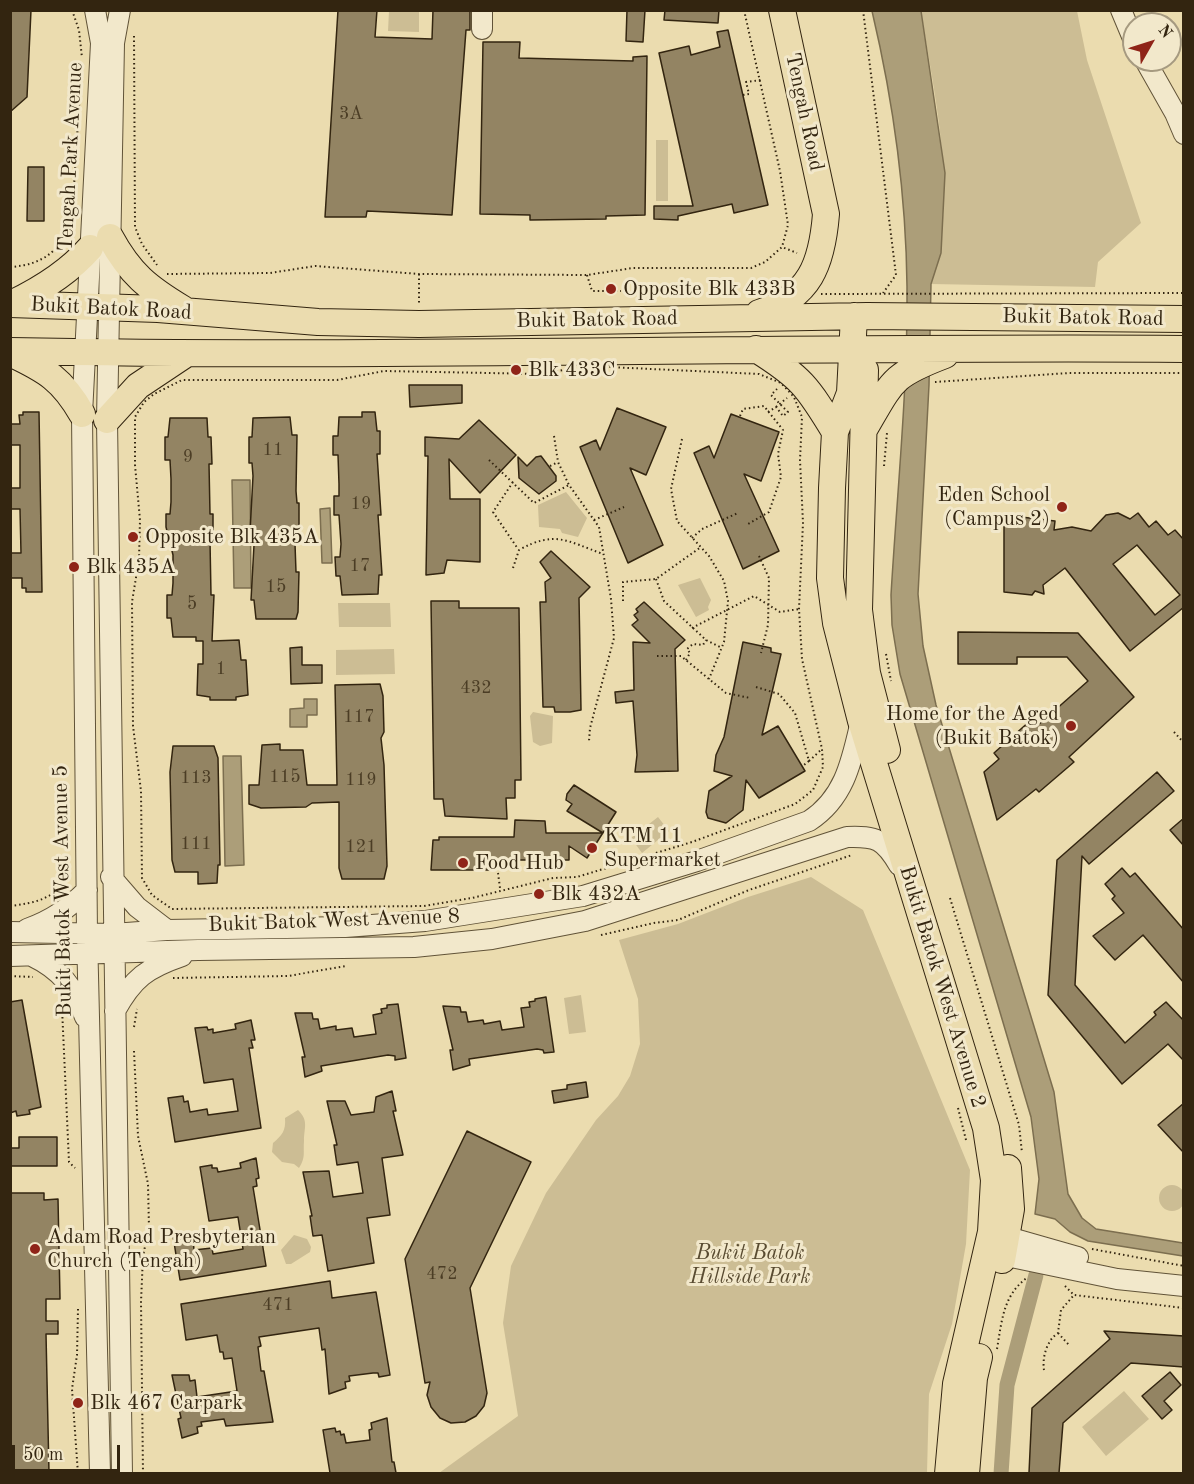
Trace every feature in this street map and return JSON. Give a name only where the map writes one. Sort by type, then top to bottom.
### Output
[{"type":"main road","name":"Tengah Road","points":[[782,10],[826,214],[820,259],[799,291]]},
{"type":"main road","points":[[10,304],[47,285],[100,242],[153,291],[186,311]]},
{"type":"main road","points":[[736,320],[780,305],[799,291]]},
{"type":"main road","name":"Bukit Batok Road","points":[[10,304],[186,311],[318,322],[736,320],[861,316],[1184,319]]},
{"type":"main road","name":"Bukit Batok West Avenue 2","points":[[861,316],[859,350],[850,393],[835,432],[830,578],[848,677],[986,1128],[994,1180],[998,1244],[974,1378],[966,1473]]},
{"type":"main road","points":[[755,348],[799,378],[811,391],[835,432]]},
{"type":"main road","name":"Bukit Batok Road","points":[[10,352],[187,353],[755,348],[1184,349]]},
{"type":"main road","name":"Bukit Batok West Avenue 2","points":[[859,350],[876,427],[860,516],[859,610],[867,673],[898,787],[1000,1123],[1008,1165],[1011,1209],[998,1244],[956,1383],[948,1473]]},
{"type":"main road","points":[[876,427],[897,376],[914,366],[957,350]]},
{"type":"main road","points":[[10,352],[52,375],[72,396],[82,414]]},
{"type":"main road","points":[[107,420],[138,386],[187,353]]},
{"type":"main road","points":[[831,505],[837,497],[851,496],[857,503],[860,516]]},
{"type":"street","name":"Tengah Park Avenue","points":[[95,10],[101,43],[98,307]]},
{"type":"street","name":"Tengah Park Avenue","points":[[100,242],[114,43],[120,10]]},
{"type":"street","points":[[1152,72],[1184,134]]},
{"type":"street","name":"Bukit Batok West Avenue 5","points":[[98,307],[96,353],[82,414],[87,934],[100,1473]]},
{"type":"street","name":"Bukit Batok West Avenue 5","points":[[96,353],[107,420],[111,877],[122,1473]]},
{"type":"street","name":"Bukit Batok West Avenue 8","points":[[10,956],[88,954],[114,943],[167,930],[345,927],[425,921],[583,896],[697,861],[809,821],[832,804],[847,777],[861,721]]},
{"type":"street","name":"Bukit Batok West Avenue 8","points":[[15,932],[87,934],[114,943],[198,950],[414,947],[492,939],[585,921],[849,846],[870,836],[889,846],[910,882]]},
{"type":"street","points":[[111,877],[137,907],[167,930]]},
{"type":"street","points":[[15,932],[52,918],[87,890]]},
{"type":"street","points":[[542,903],[551,907],[554,914],[554,921],[547,928]]},
{"type":"street","points":[[115,1011],[126,991],[146,971],[198,950]]},
{"type":"street","points":[[32,956],[50,965],[67,980],[77,996],[90,1029]]},
{"type":"street","points":[[998,1244],[1184,1276]]},
{"type":"street","points":[[998,1244],[1030,1259],[1117,1279],[1184,1286]]},
{"type":"path","points":[[72,10],[79,30],[82,59]]},
{"type":"path","points":[[134,32],[135,227],[150,256],[164,274],[270,273],[315,266],[419,274],[587,274],[633,268],[752,268],[765,262],[782,247],[788,225],[761,80],[744,10]]},
{"type":"path","points":[[862,10],[896,275],[883,293]]},
{"type":"path","points":[[743,95],[749,94],[746,82],[761,80]]},
{"type":"path","points":[[10,267],[25,266],[52,254],[66,238],[72,218],[81,81]]},
{"type":"path","points":[[782,247],[801,254]]},
{"type":"path","points":[[587,274],[592,291],[621,291]]},
{"type":"path","points":[[799,291],[818,292],[821,295],[1184,293]]},
{"type":"path","points":[[587,366],[759,374],[781,383],[794,397],[802,417],[800,460],[803,524],[799,609],[802,659],[822,749],[823,767],[819,781],[813,790],[795,804],[692,842],[577,877],[553,878],[472,898],[424,906],[172,909],[152,895],[142,878],[141,791],[133,726],[132,602],[139,559],[140,520],[135,465],[135,417],[144,402],[154,394],[182,380],[337,380],[384,371],[540,374],[587,366]]},
{"type":"path","points":[[928,383],[1069,373],[1184,373]]},
{"type":"path","points":[[776,407],[783,416],[788,412],[771,395],[781,383]]},
{"type":"path","points":[[768,412],[790,396]]},
{"type":"path","points":[[740,416],[743,409],[764,406],[783,430],[778,454],[781,477],[769,512],[748,524]]},
{"type":"path","points":[[876,427],[884,466]]},
{"type":"path","points":[[554,436],[558,462],[569,485],[599,528],[611,598],[614,638],[590,728],[589,741]]},
{"type":"path","points":[[682,439],[671,489],[676,521],[701,547],[724,581],[727,610],[722,648],[709,679]]},
{"type":"path","points":[[489,460],[534,502],[569,485]]},
{"type":"path","points":[[550,466],[558,462]]},
{"type":"path","points":[[513,482],[493,512],[519,550]]},
{"type":"path","points":[[594,520],[624,507]]},
{"type":"path","points":[[692,538],[702,529],[738,513]]},
{"type":"path","points":[[513,568],[519,550],[543,538],[559,538],[603,554]]},
{"type":"path","points":[[623,601],[623,582],[656,579],[701,547]]},
{"type":"path","points":[[759,556],[769,578],[768,625],[761,653]]},
{"type":"path","points":[[656,579],[664,601],[706,640],[722,648]]},
{"type":"path","points":[[692,628],[754,596],[780,612],[799,609]]},
{"type":"path","points":[[686,660],[690,653],[687,649],[693,644],[703,645],[706,640]]},
{"type":"path","points":[[884,645],[893,691]]},
{"type":"path","points":[[657,656],[681,656],[726,693],[750,698]]},
{"type":"path","points":[[756,687],[779,693],[795,713],[809,761]]},
{"type":"path","points":[[1174,732],[1184,743]]},
{"type":"path","points":[[804,765],[822,749]]},
{"type":"path","points":[[594,936],[654,923],[678,921],[849,846],[860,855]]},
{"type":"path","points":[[10,906],[36,903],[53,895],[68,877],[69,870]]},
{"type":"path","points":[[498,873],[501,889]]},
{"type":"path","points":[[950,898],[1018,1125],[1022,1155]]},
{"type":"path","points":[[165,978],[288,976],[350,966]]},
{"type":"path","points":[[10,976],[40,980]]},
{"type":"path","points":[[134,1030],[136,1011],[141,1003]]},
{"type":"path","points":[[61,1004],[69,1162],[81,1174]]},
{"type":"path","points":[[134,1042],[138,1136],[148,1184],[149,1228],[141,1302],[143,1473]]},
{"type":"path","points":[[955,1099],[968,1145]]},
{"type":"path","points":[[1086,1248],[1184,1266]]},
{"type":"path","points":[[1005,1304],[1014,1288],[1031,1275]]},
{"type":"path","points":[[1062,1282],[1074,1295],[1184,1308]]},
{"type":"path","points":[[1044,1370],[1042,1360],[1052,1337],[1058,1333],[1062,1310],[1074,1295]]},
{"type":"path","points":[[78,1303],[77,1354],[72,1389],[78,1473]]},
{"type":"path","points":[[1058,1333],[1069,1345]]},
{"type":"green space","points":[[389,11],[419,11],[419,32],[388,31]]},
{"type":"green space","points":[[921,11],[1077,11],[1087,60],[1141,223],[1098,262],[1095,287],[931,284],[939,251],[944,182],[938,113]]},
{"type":"green space","points":[[656,140],[668,140],[668,201],[656,201]]},
{"type":"green space","points":[[566,492],[587,518],[578,537],[562,533],[560,529],[539,527],[538,505]]},
{"type":"green space","points":[[700,578],[711,600],[709,610],[696,617],[678,585]]},
{"type":"green space","points":[[338,603],[390,603],[391,627],[339,627]]},
{"type":"green space","points":[[394,649],[395,674],[336,675],[336,650]]},
{"type":"green space","points":[[533,712],[553,716],[552,743],[540,746],[533,742],[530,716]]},
{"type":"green space","points":[[658,817],[669,831],[642,853],[631,838]]},
{"type":"green space","name":"Bukit Batok Hillside Park","points":[[811,877],[863,910],[970,1170],[966,1244],[952,1324],[929,1394],[927,1473],[439,1473],[518,1416],[503,1323],[511,1266],[546,1193],[596,1120],[618,1096],[630,1076],[640,1044],[638,999],[619,940],[678,924],[748,897]]},
{"type":"green space","points":[[581,995],[586,1032],[569,1034],[564,998]]},
{"type":"green space","points":[[298,1110],[305,1124],[303,1158],[299,1168],[294,1164],[282,1162],[272,1152],[273,1143],[284,1130],[285,1118]]},
{"type":"green space","points":[[1172,1185],[1181,1189],[1185,1198],[1181,1207],[1172,1211],[1163,1207],[1159,1198],[1163,1189]]},
{"type":"green space","points":[[294,1235],[307,1239],[311,1247],[310,1252],[291,1264],[286,1264],[281,1250]]},
{"type":"green space","points":[[1124,1391],[1149,1419],[1106,1456],[1082,1427]]},
{"type":"shaded area","points":[[872,11],[921,11],[945,173],[941,253],[931,284],[929,385],[918,594],[923,646],[936,705],[1054,1092],[1068,1194],[1082,1218],[1096,1229],[1183,1243],[1183,1256],[1088,1241],[1070,1232],[1055,1219],[1035,1214],[1039,1179],[1031,1117],[900,674],[892,625],[891,595],[906,363],[906,251],[897,147]]},
{"type":"shaded area","points":[[232,480],[250,480],[251,588],[234,588]]},
{"type":"shaded area","points":[[330,508],[332,563],[322,563],[320,509]]},
{"type":"shaded area","points":[[304,699],[317,699],[317,715],[307,715],[307,727],[290,727],[290,709],[304,708]]},
{"type":"shaded area","points":[[223,756],[241,756],[244,865],[225,866]]},
{"type":"building","points":[[10,10],[31,10],[27,97],[10,112]]},
{"type":"building","points":[[338,10],[377,10],[375,37],[432,39],[433,10],[470,10],[470,30],[466,30],[452,215],[367,211],[366,217],[325,217]]},
{"type":"building","points":[[627,10],[645,10],[643,42],[626,41]]},
{"type":"building","points":[[665,10],[719,10],[718,23],[664,20]]},
{"type":"building","points":[[728,30],[768,205],[734,213],[732,204],[678,216],[678,220],[654,219],[654,206],[693,206],[659,53],[689,46],[691,55],[720,47],[717,32]]},
{"type":"building","points":[[483,42],[520,42],[519,58],[633,61],[633,57],[647,56],[645,215],[606,216],[606,219],[530,220],[530,215],[480,214]]},
{"type":"building","points":[[28,167],[44,167],[44,221],[27,221]]},
{"type":"building","points":[[409,385],[462,385],[462,403],[410,407]]},
{"type":"building","points":[[617,408],[666,427],[646,475],[630,468],[663,545],[628,563],[580,447],[596,440],[600,450]]},
{"type":"building","points":[[23,412],[39,412],[42,592],[26,592],[26,588],[22,588],[22,578],[10,578],[10,553],[21,553],[20,509],[10,509],[10,488],[20,488],[20,445],[10,445],[10,424],[20,424],[19,415],[23,415]]},
{"type":"building","points":[[362,412],[375,412],[377,431],[380,431],[380,454],[377,454],[382,575],[379,575],[378,594],[342,595],[340,576],[336,576],[335,557],[340,557],[341,544],[339,515],[334,515],[334,496],[339,496],[339,484],[338,455],[333,455],[333,436],[338,436],[339,417],[362,417]]},
{"type":"building","points":[[731,414],[779,432],[761,481],[744,474],[779,551],[743,569],[694,453],[709,446],[714,458]]},
{"type":"building","points":[[290,417],[292,435],[297,435],[296,491],[297,503],[299,503],[299,528],[297,528],[295,544],[296,572],[299,572],[298,612],[296,619],[256,619],[254,600],[251,600],[254,532],[250,532],[253,476],[252,463],[249,463],[249,437],[252,437],[253,418]]},
{"type":"building","points":[[170,418],[207,418],[208,437],[211,437],[212,464],[209,464],[210,514],[213,514],[213,541],[210,541],[211,595],[214,595],[212,641],[239,640],[241,660],[246,660],[248,695],[236,697],[236,700],[210,700],[210,697],[197,695],[198,664],[203,664],[203,641],[196,641],[196,637],[173,637],[171,618],[167,618],[167,595],[172,595],[173,583],[173,555],[166,527],[166,514],[170,514],[171,479],[170,460],[165,460],[165,437],[168,437]]},
{"type":"building","points":[[479,420],[516,455],[480,493],[449,459],[450,499],[480,499],[480,562],[447,560],[444,573],[426,575],[428,456],[425,456],[425,437],[459,439]]},
{"type":"building","points":[[541,456],[556,476],[556,481],[539,494],[519,478],[518,457],[527,466],[536,457]]},
{"type":"building","points":[[1118,513],[1130,519],[1138,513],[1149,527],[1156,521],[1168,535],[1175,530],[1184,540],[1184,607],[1130,651],[1065,568],[1043,585],[1044,594],[1035,591],[1032,595],[1004,592],[1004,515],[1055,521],[1054,530],[1072,527],[1091,531],[1106,515]],"holes":[[[1137,545],[1180,595],[1155,615],[1113,564]]]},
{"type":"building","points":[[551,551],[590,587],[579,598],[581,710],[570,712],[555,712],[554,707],[543,707],[540,602],[546,602],[545,582],[551,578],[540,562]]},
{"type":"building","points":[[431,601],[459,601],[459,608],[519,608],[521,780],[515,780],[515,798],[506,798],[507,819],[445,816],[443,799],[434,799]]},
{"type":"building","points":[[644,602],[685,640],[675,649],[678,771],[635,772],[637,755],[633,701],[616,703],[615,692],[634,690],[633,642],[650,643],[632,625],[638,620],[634,615],[638,612],[636,609]]},
{"type":"building","name":"Home for the Aged (Bukit Batok)","points":[[958,632],[1078,633],[1134,697],[1069,757],[1074,762],[1039,792],[1036,789],[997,820],[984,772],[999,759],[994,753],[1031,720],[1037,726],[1088,681],[1067,657],[1017,657],[1017,664],[958,664]]},
{"type":"building","points":[[743,642],[771,648],[771,652],[781,654],[762,735],[778,726],[805,771],[759,798],[746,780],[743,810],[726,823],[708,818],[706,812],[709,791],[732,776],[714,771],[716,755],[724,737]]},
{"type":"building","points":[[302,647],[302,665],[322,665],[322,683],[291,684],[290,648]]},
{"type":"building","points":[[380,684],[383,696],[384,732],[381,738],[387,866],[384,879],[342,879],[339,868],[339,802],[312,803],[306,807],[261,808],[249,804],[249,785],[259,785],[262,745],[280,744],[280,750],[303,750],[307,785],[337,785],[335,685]]},
{"type":"building","points":[[173,746],[214,746],[218,758],[220,865],[218,865],[217,883],[198,884],[198,872],[175,872],[172,860],[170,772]]},
{"type":"building","points":[[1157,772],[1174,791],[1089,864],[1082,856],[1075,985],[1125,1043],[1156,1015],[1154,1012],[1166,1002],[1184,1021],[1184,1061],[1168,1044],[1122,1084],[1048,995],[1057,860]]},
{"type":"building","points":[[574,785],[616,812],[603,833],[567,811],[572,804],[566,800],[567,794]]},
{"type":"building","points":[[1184,818],[1184,846],[1170,830]]},
{"type":"building","points":[[515,820],[545,821],[546,833],[603,833],[587,858],[569,846],[569,860],[494,860],[494,870],[431,870],[433,840],[439,840],[439,837],[514,837]]},
{"type":"building","points":[[1122,868],[1130,877],[1135,873],[1184,930],[1184,983],[1143,935],[1115,960],[1093,936],[1124,913],[1112,899],[1115,896],[1105,884]]},
{"type":"building","points":[[546,997],[554,1052],[544,1053],[543,1050],[537,1049],[469,1059],[470,1065],[453,1070],[450,1050],[453,1050],[443,1006],[460,1007],[461,1012],[466,1012],[468,1022],[483,1020],[484,1024],[500,1021],[502,1030],[524,1027],[521,1008],[530,1007],[529,1002]]},
{"type":"building","points":[[22,1000],[41,1107],[29,1110],[30,1114],[17,1116],[16,1111],[10,1113],[10,1002]]},
{"type":"building","points":[[398,1004],[406,1058],[395,1060],[395,1056],[388,1055],[321,1066],[322,1071],[305,1077],[302,1057],[305,1057],[295,1013],[312,1013],[313,1019],[318,1019],[320,1029],[336,1026],[336,1030],[352,1028],[354,1037],[376,1034],[373,1015],[382,1013],[381,1009],[387,1008],[387,1005]]},
{"type":"building","points":[[251,1020],[255,1040],[251,1040],[253,1048],[249,1048],[261,1128],[175,1142],[168,1098],[183,1096],[184,1102],[188,1101],[190,1112],[207,1109],[208,1115],[238,1111],[233,1079],[204,1083],[195,1028],[207,1027],[208,1030],[213,1029],[213,1033],[236,1029],[235,1024]]},
{"type":"building","points":[[586,1082],[588,1097],[554,1103],[552,1091],[567,1089],[567,1085]]},
{"type":"building","points":[[392,1091],[396,1111],[393,1111],[403,1155],[382,1158],[390,1215],[367,1218],[374,1263],[328,1271],[322,1235],[313,1236],[310,1216],[312,1216],[303,1172],[329,1171],[333,1197],[363,1193],[358,1162],[337,1165],[334,1145],[337,1145],[327,1101],[345,1101],[351,1115],[374,1112],[376,1097]]},
{"type":"building","points":[[1184,1103],[1184,1153],[1158,1125]]},
{"type":"building","points":[[467,1131],[531,1162],[470,1288],[487,1393],[484,1406],[476,1416],[465,1422],[451,1423],[440,1418],[431,1407],[427,1395],[430,1382],[425,1383],[405,1259]]},
{"type":"building","points":[[19,1137],[57,1137],[57,1166],[10,1166],[10,1148],[19,1148]]},
{"type":"building","points":[[256,1158],[259,1178],[256,1179],[257,1186],[253,1187],[266,1266],[180,1280],[173,1236],[188,1234],[189,1240],[193,1239],[194,1250],[212,1248],[213,1254],[243,1249],[238,1217],[209,1221],[200,1167],[212,1165],[212,1168],[217,1168],[218,1172],[241,1168],[240,1163]]},
{"type":"building","points":[[10,1193],[44,1193],[44,1200],[58,1199],[60,1299],[46,1299],[46,1321],[58,1321],[58,1334],[46,1334],[49,1473],[10,1473]]},
{"type":"building","points":[[330,1281],[332,1298],[376,1292],[390,1375],[379,1377],[378,1373],[373,1373],[349,1376],[350,1381],[345,1382],[346,1388],[329,1394],[325,1349],[322,1350],[319,1328],[259,1337],[261,1371],[264,1371],[273,1422],[226,1426],[224,1419],[201,1422],[202,1426],[197,1427],[198,1433],[182,1438],[178,1419],[181,1418],[172,1375],[189,1375],[190,1381],[195,1380],[197,1397],[237,1391],[232,1358],[224,1359],[223,1352],[220,1352],[217,1335],[186,1340],[181,1304]]},
{"type":"building","points":[[1104,1331],[1184,1336],[1184,1367],[1131,1363],[1063,1423],[1059,1473],[1029,1473],[1032,1408],[1110,1339]]},
{"type":"building","points":[[1170,1372],[1181,1385],[1164,1401],[1172,1410],[1162,1419],[1142,1396]]},
{"type":"building","points":[[387,1418],[392,1462],[394,1462],[396,1473],[330,1473],[323,1430],[335,1428],[336,1432],[340,1431],[341,1435],[344,1434],[346,1443],[370,1440],[371,1423]]},
{"type":"waterway","points":[[1001,1474],[1007,1385],[1036,1275]]},
{"type":"place","name":"Opposite Blk 433B","points":[[611,289]]},
{"type":"place","name":"Blk 433C","points":[[516,370]]},
{"type":"place","name":"Eden School (Campus 2)","points":[[1062,507]]},
{"type":"place","name":"Opposite Blk 435A","points":[[133,537]]},
{"type":"place","name":"Blk 435A","points":[[74,567]]},
{"type":"place","name":"Home for the Aged (Bukit Batok)","points":[[1071,726]]},
{"type":"place","name":"KTM 11 Supermarket","points":[[592,848]]},
{"type":"place","name":"Food Hub","points":[[463,863]]},
{"type":"place","name":"Blk 432A","points":[[539,894]]},
{"type":"place","name":"Adam Road Presbyterian Church (Tengah)","points":[[35,1249]]},
{"type":"place","name":"Blk 467 Carpark","points":[[78,1403]]}]
